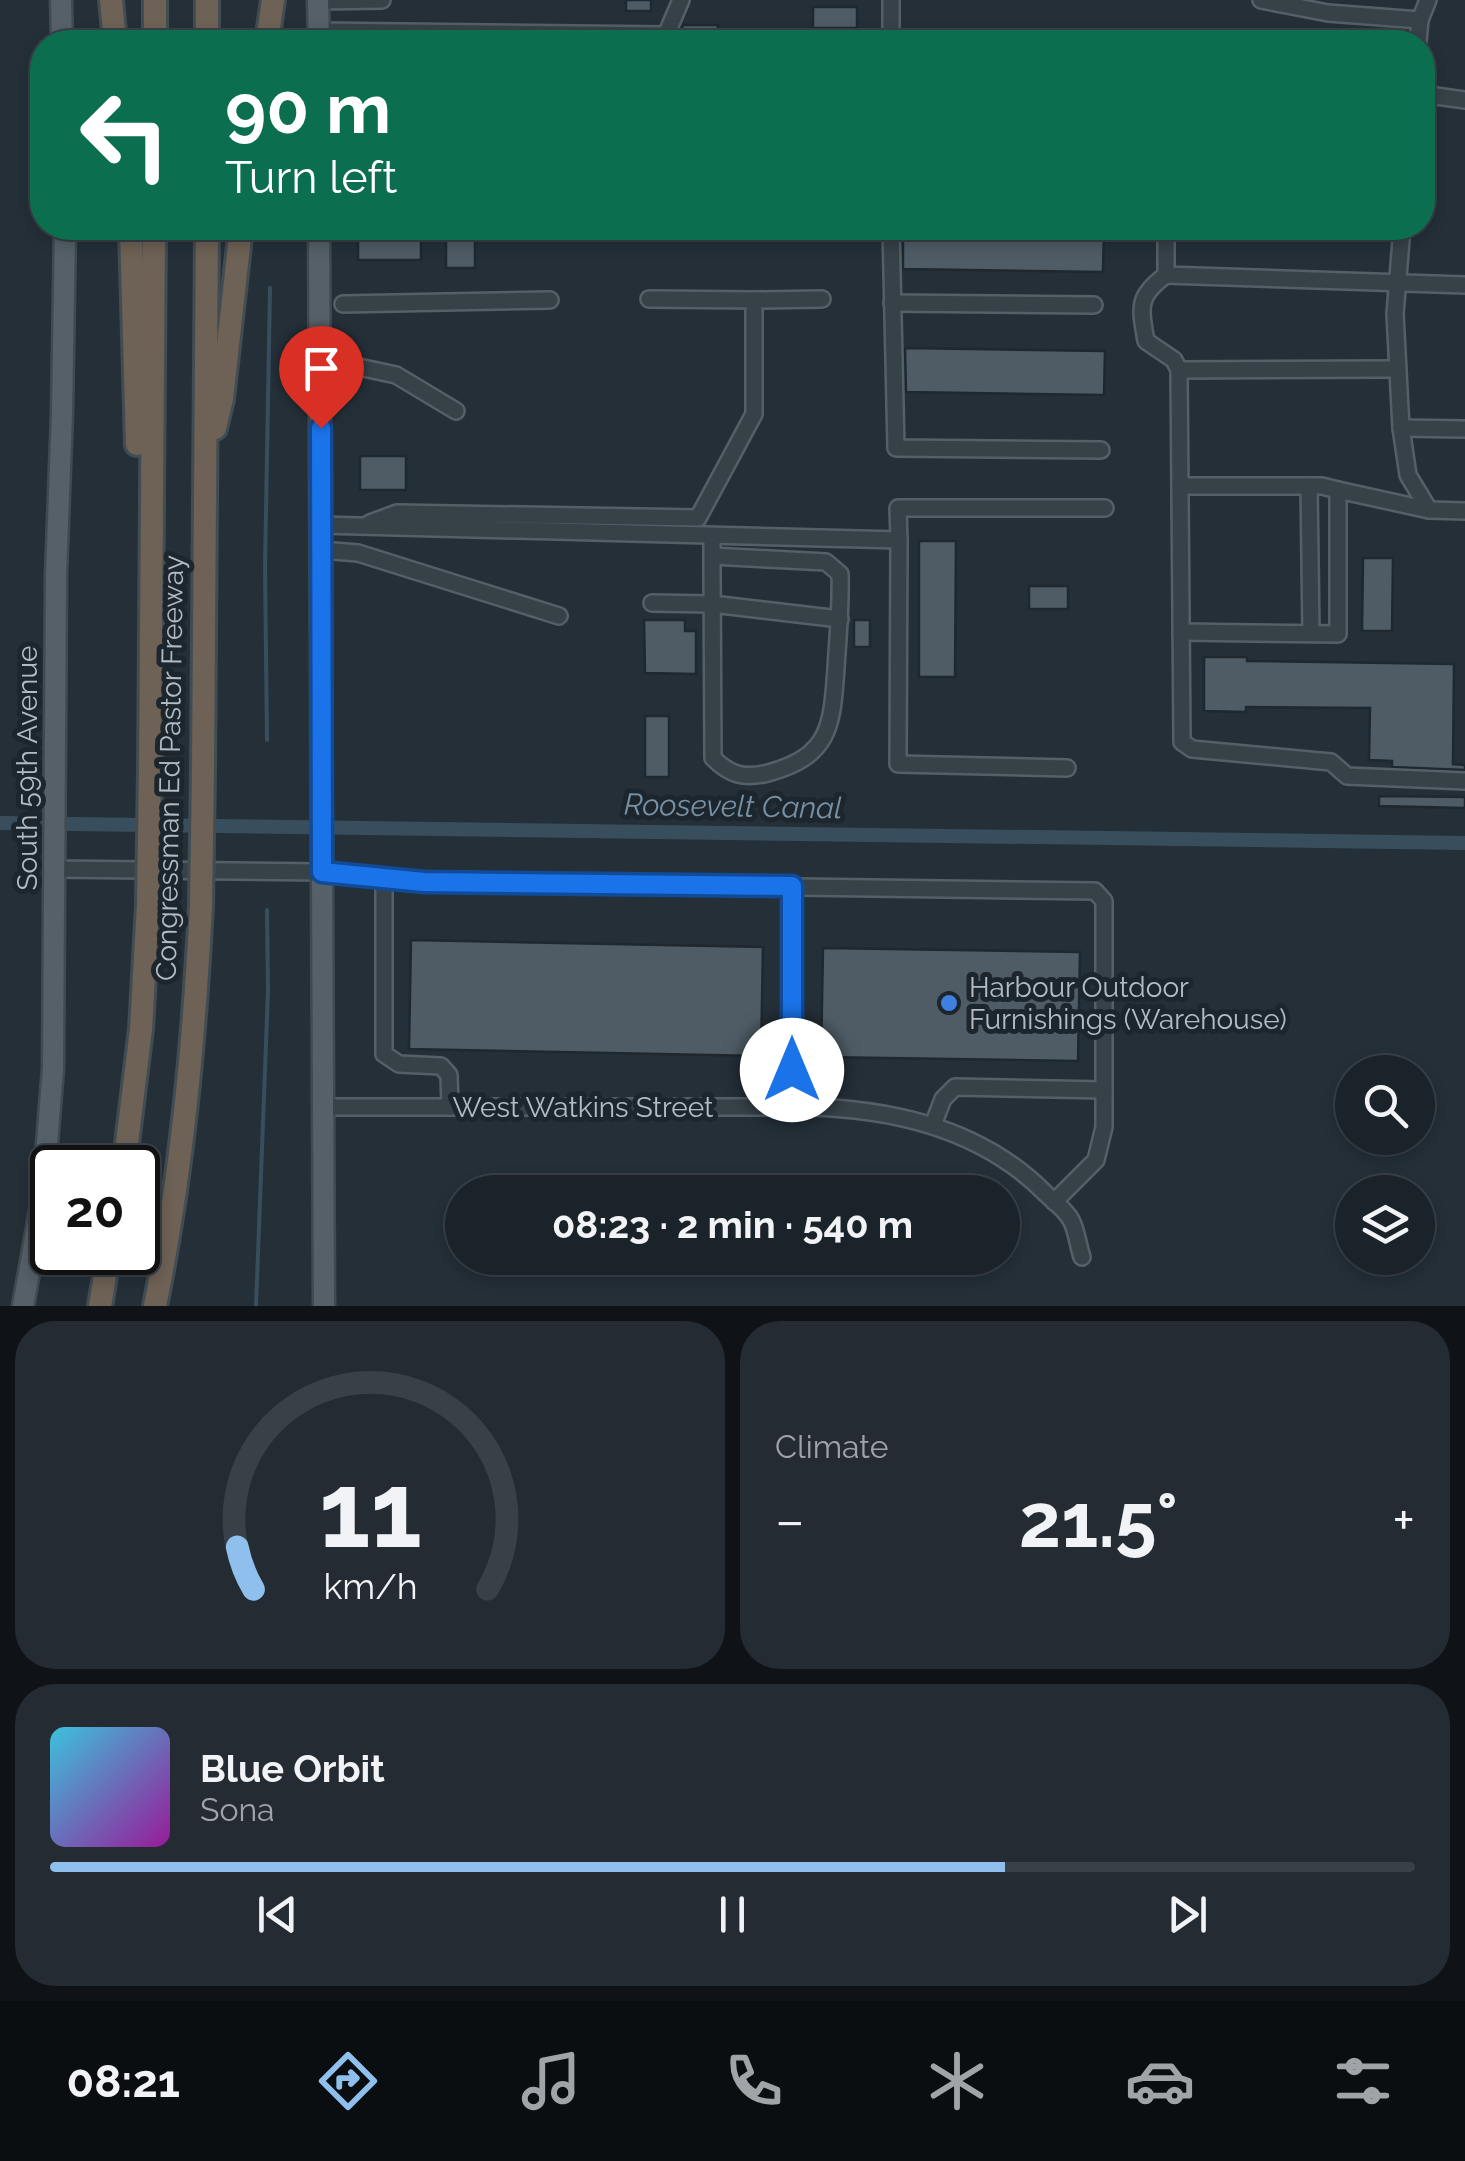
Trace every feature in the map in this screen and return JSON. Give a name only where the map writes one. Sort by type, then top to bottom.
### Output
[{"type":"highway","points":[[111,0],[115,30]]},
{"type":"highway","points":[[155,0],[155,30]]},
{"type":"highway","points":[[206,0],[207,30]]},
{"type":"highway","points":[[269,30],[273,0]]},
{"type":"highway","points":[[131,240],[138,468],[151,507]]},
{"type":"highway","name":"Congressman Ed Pastor Freeway","points":[[127,1145],[141,1029],[148,905],[154,240]]},
{"type":"highway","name":"Congressman Ed Pastor Freeway","points":[[156,1306],[182,1153],[201,906],[207,240]]},
{"type":"highway","points":[[205,470],[222,398],[240,240]]},
{"type":"highway","points":[[86,1306],[100,1275]]},
{"type":"highway","points":[[100,1306],[105,1275]]},
{"type":"main road","points":[[61,0],[62,30]]},
{"type":"main road","points":[[318,1],[319,30]]},
{"type":"main road","name":"South 59th Avenue","points":[[24,1306],[43,1194],[52,1086],[56,575],[65,240]]},
{"type":"main road","points":[[319,240],[324,1306]]},
{"type":"street","points":[[318,1],[382,0]]},
{"type":"street","points":[[668,30],[681,0]]},
{"type":"street","points":[[891,0],[891,30]]},
{"type":"street","points":[[1261,0],[1328,14],[1420,20]]},
{"type":"street","points":[[1419,30],[1428,0]]},
{"type":"street","points":[[1435,96],[1465,100]]},
{"type":"street","points":[[891,240],[896,448],[1100,450]]},
{"type":"street","points":[[1166,240],[1166,276]]},
{"type":"street","points":[[1401,240],[1396,368],[1401,428],[1408,476],[1429,510]]},
{"type":"street","points":[[1465,285],[1166,276],[1146,290],[1142,299],[1146,341],[1174,360],[1179,370],[1182,742],[1192,749],[1331,762],[1347,776],[1465,781]]},
{"type":"street","points":[[650,300],[822,299]]},
{"type":"street","points":[[343,304],[550,300]]},
{"type":"street","points":[[362,526],[397,513],[698,518],[754,414],[754,300]]},
{"type":"street","points":[[892,303],[1094,305]]},
{"type":"street","points":[[345,364],[396,374],[456,411]]},
{"type":"street","points":[[1179,370],[1396,368]]},
{"type":"street","points":[[1401,428],[1465,429]]},
{"type":"street","points":[[1180,486],[1309,486],[1429,510],[1465,512]]},
{"type":"street","points":[[1309,486],[1311,633]]},
{"type":"street","points":[[1181,632],[1338,634],[1338,490]]},
{"type":"street","points":[[1067,768],[898,764],[898,508],[1105,508]]},
{"type":"street","points":[[321,525],[899,540]]},
{"type":"street","points":[[712,537],[712,556],[712,604],[713,758],[726,771],[744,777],[770,772],[808,757],[828,732],[835,699],[840,574],[826,562],[712,556]]},
{"type":"street","points":[[321,550],[358,553],[559,616]]},
{"type":"street","points":[[652,603],[712,604],[840,619]]},
{"type":"street","points":[[54,868],[322,872],[424,882],[1094,891],[1104,902],[1104,1127],[1096,1160],[1054,1202]]},
{"type":"street","points":[[384,878],[384,1054],[399,1064],[441,1066],[450,1075],[450,1107]]},
{"type":"street","points":[[792,886],[792,1107]]},
{"type":"street","points":[[932,1125],[943,1099],[955,1087],[1104,1090]]},
{"type":"street","name":"West Watkins Street","points":[[323,1107],[792,1107],[857,1108],[895,1114],[932,1125],[1011,1164],[1070,1218],[1082,1258]]},
{"type":"building","points":[[626,0],[651,0],[651,11],[626,11]]},
{"type":"building","points":[[813,7],[857,7],[857,28],[813,28]]},
{"type":"building","points":[[683,25],[718,25],[718,30],[681,30]]},
{"type":"building","points":[[358,240],[421,240],[421,260],[358,260]]},
{"type":"building","points":[[446,240],[475,240],[475,268],[446,268]]},
{"type":"building","points":[[903,240],[1104,240],[1103,272],[903,269]]},
{"type":"building","points":[[905,348],[1105,351],[1104,395],[906,392]]},
{"type":"building","points":[[360,456],[406,456],[406,490],[360,490]]},
{"type":"building","points":[[919,541],[956,541],[955,677],[919,677]]},
{"type":"building","points":[[1363,558],[1393,558],[1392,631],[1362,631]]},
{"type":"building","points":[[1029,586],[1068,586],[1068,609],[1029,609]]},
{"type":"building","points":[[644,620],[685,620],[685,631],[696,631],[696,674],[645,673]]},
{"type":"building","points":[[854,620],[870,620],[870,647],[854,647]]},
{"type":"building","points":[[1204,657],[1454,664],[1453,764],[1465,765],[1465,770],[1392,767],[1392,761],[1369,760],[1370,708],[1246,707],[1246,712],[1204,711]]},
{"type":"building","points":[[645,716],[669,716],[669,777],[645,777]]},
{"type":"building","points":[[1379,796],[1465,797],[1465,808],[1379,806]]},
{"type":"building","points":[[411,940],[763,947],[761,1056],[409,1049]]},
{"type":"building","points":[[823,948],[1080,952],[1078,1061],[821,1057]]},
{"type":"waterway","points":[[267,740],[265,567],[270,288]]},
{"type":"waterway","name":"Roosevelt Canal","points":[[0,823],[1465,843]]},
{"type":"waterway","points":[[256,1306],[268,991],[267,910]]},
{"type":"place","name":"Harbour Outdoor Furnishings (Warehouse)","points":[[949,1003]]},
{"type":"route","points":[[321,428],[322,872],[424,882],[792,886],[792,1070]]}]
